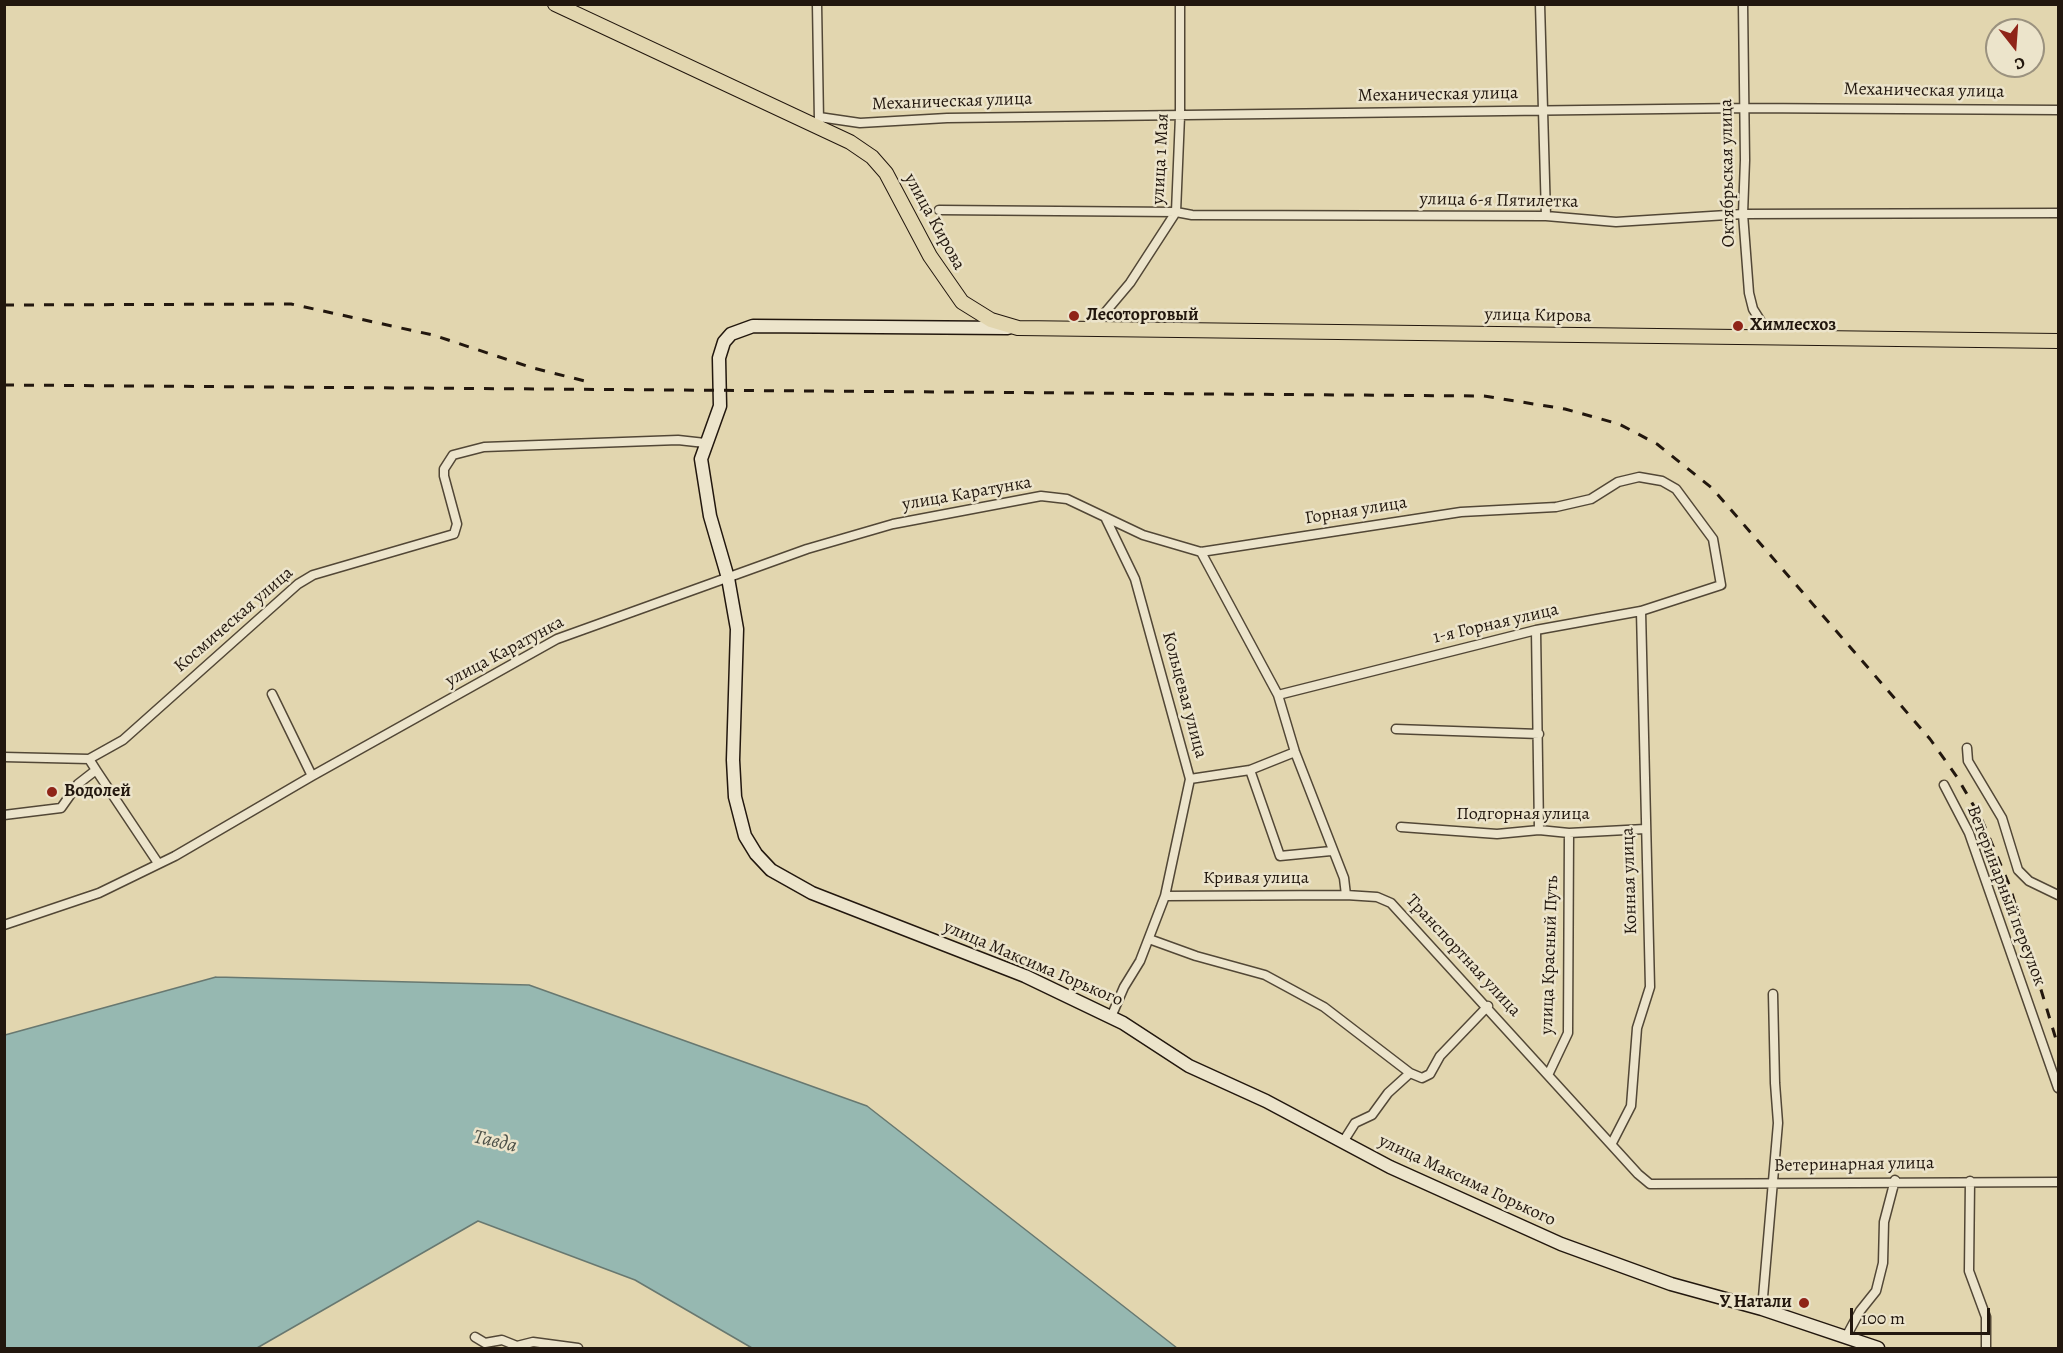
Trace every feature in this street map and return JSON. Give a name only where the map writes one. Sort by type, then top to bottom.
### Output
[{"type":"main road","name":"Механическая улица","points":[[555,4],[819,123]]},
{"type":"main road","name":"улица Кирова","points":[[819,123],[872,157],[886,173],[930,256],[962,303],[991,320],[1018,328],[2058,341]]},
{"type":"street","points":[[817,4],[819,123]]},
{"type":"street","name":"улица 1 Мая","points":[[1099,328],[1103,315],[1130,284],[1176,212],[1180,116],[1180,4]]},
{"type":"street","points":[[1540,4],[1546,216]]},
{"type":"street","name":"Октябрьская улица","points":[[1743,4],[1745,160],[1743,214],[1749,293],[1753,309],[1770,336]]},
{"type":"street","name":"Механическая улица","points":[[819,123],[948,118],[1743,108],[2058,110]]},
{"type":"street","name":"улица 6-я Пятилетка","points":[[939,210],[1176,212],[1192,215],[1546,216],[1616,222],[1743,214],[2058,213]]},
{"type":"street","name":"улица Кирова","points":[[753,326],[1018,328]]},
{"type":"street","name":"улица Максима Горького","points":[[753,326],[731,334],[721,350],[720,406],[701,459],[710,516],[728,578],[737,629],[733,760],[735,797],[745,836],[756,854],[771,870],[812,893],[1024,976],[1111,1017],[1189,1066],[1266,1101],[1390,1167],[1561,1244],[1671,1284],[1762,1309],[1878,1348]]},
{"type":"street","name":"Космическая улица","points":[[88,759],[123,740],[298,584],[324,572],[454,534],[458,524],[444,477],[444,469],[453,455],[484,447],[678,440],[705,443]]},
{"type":"street","name":"Горная улица","points":[[1088,508],[1143,536],[1201,552],[1461,512],[1556,507],[1592,499],[1618,482],[1631,478],[1662,481],[1676,489],[1713,539],[1721,585]]},
{"type":"street","name":"улица Каратунка","points":[[4,925],[99,893],[158,863],[557,639],[807,549],[893,524],[1041,496],[1067,499],[1088,508]]},
{"type":"street","name":"Кольцевая улица","points":[[1106,519],[1134,579],[1190,779],[1165,896],[1149,939],[1111,1017]]},
{"type":"street","points":[[1201,552],[1278,695],[1294,752],[1331,851],[1344,878],[1346,896]]},
{"type":"street","name":"1-я Горная улица","points":[[1278,695],[1536,630],[1641,611],[1721,585]]},
{"type":"street","name":"Конная улица","points":[[1612,1143],[1630,1106],[1637,1028],[1650,987],[1641,611]]},
{"type":"street","points":[[1536,630],[1539,830]]},
{"type":"street","points":[[272,694],[312,776]]},
{"type":"street","points":[[1396,729],[1539,734]]},
{"type":"street","points":[[1967,748],[1968,761],[2002,819],[2018,870],[2029,881],[2058,895]]},
{"type":"street","points":[[1190,779],[1250,771],[1294,752]]},
{"type":"street","points":[[4,756],[88,759],[158,863]]},
{"type":"street","points":[[4,815],[61,808],[78,784],[96,770]]},
{"type":"street","points":[[1250,771],[1280,856],[1331,851]]},
{"type":"street","name":"Ветеринарный переулок","points":[[1944,785],[1969,833],[2058,1089]]},
{"type":"street","name":"Подгорная улица","points":[[1401,828],[1497,834],[1539,830],[1569,833],[1645,829]]},
{"type":"street","name":"улица Красный Путь","points":[[1549,1073],[1568,1033],[1569,833]]},
{"type":"street","name":"Кривая улица","points":[[1165,896],[1346,896]]},
{"type":"street","name":"Транспортная улица","points":[[1346,896],[1377,897],[1391,903],[1488,1006],[1638,1174],[1650,1184]]},
{"type":"street","points":[[1149,939],[1197,956],[1265,975],[1324,1007],[1410,1073],[1422,1078],[1430,1074],[1440,1056],[1488,1006]]},
{"type":"street","points":[[1762,1309],[1778,1123],[1774,1083],[1773,994]]},
{"type":"street","points":[[1343,1142],[1355,1123],[1372,1115],[1388,1093],[1410,1073]]},
{"type":"street","points":[[1846,1337],[1860,1311],[1876,1291],[1882,1263],[1884,1221],[1895,1180]]},
{"type":"street","name":"Ветеринарная улица","points":[[1650,1184],[1895,1180],[2058,1182]]},
{"type":"street","points":[[1970,1181],[1969,1264],[1986,1317],[1986,1348]]},
{"type":"street","points":[[475,1337],[485,1343],[502,1340],[517,1346],[533,1342],[578,1348]]},
{"type":"water","name":"Тавда","points":[[216,977],[529,985],[867,1106],[1177,1348],[752,1348],[635,1280],[478,1221],[257,1348],[5,1348],[5,1035]]},
{"type":"railway","points":[[4,305],[291,304],[433,335],[533,368],[593,383]]},
{"type":"railway","points":[[4,385],[1484,396],[1565,409],[1619,424],[1657,444],[1712,488],[1930,739],[1957,777],[1982,820],[2010,887],[2058,1046]]},
{"type":"place","name":"Лесоторговый","points":[[1074,316]]},
{"type":"place","name":"Химлесхоз","points":[[1738,326]]},
{"type":"place","name":"Водолей","points":[[52,792]]},
{"type":"place","name":"У Натали","points":[[1804,1303]]}]
